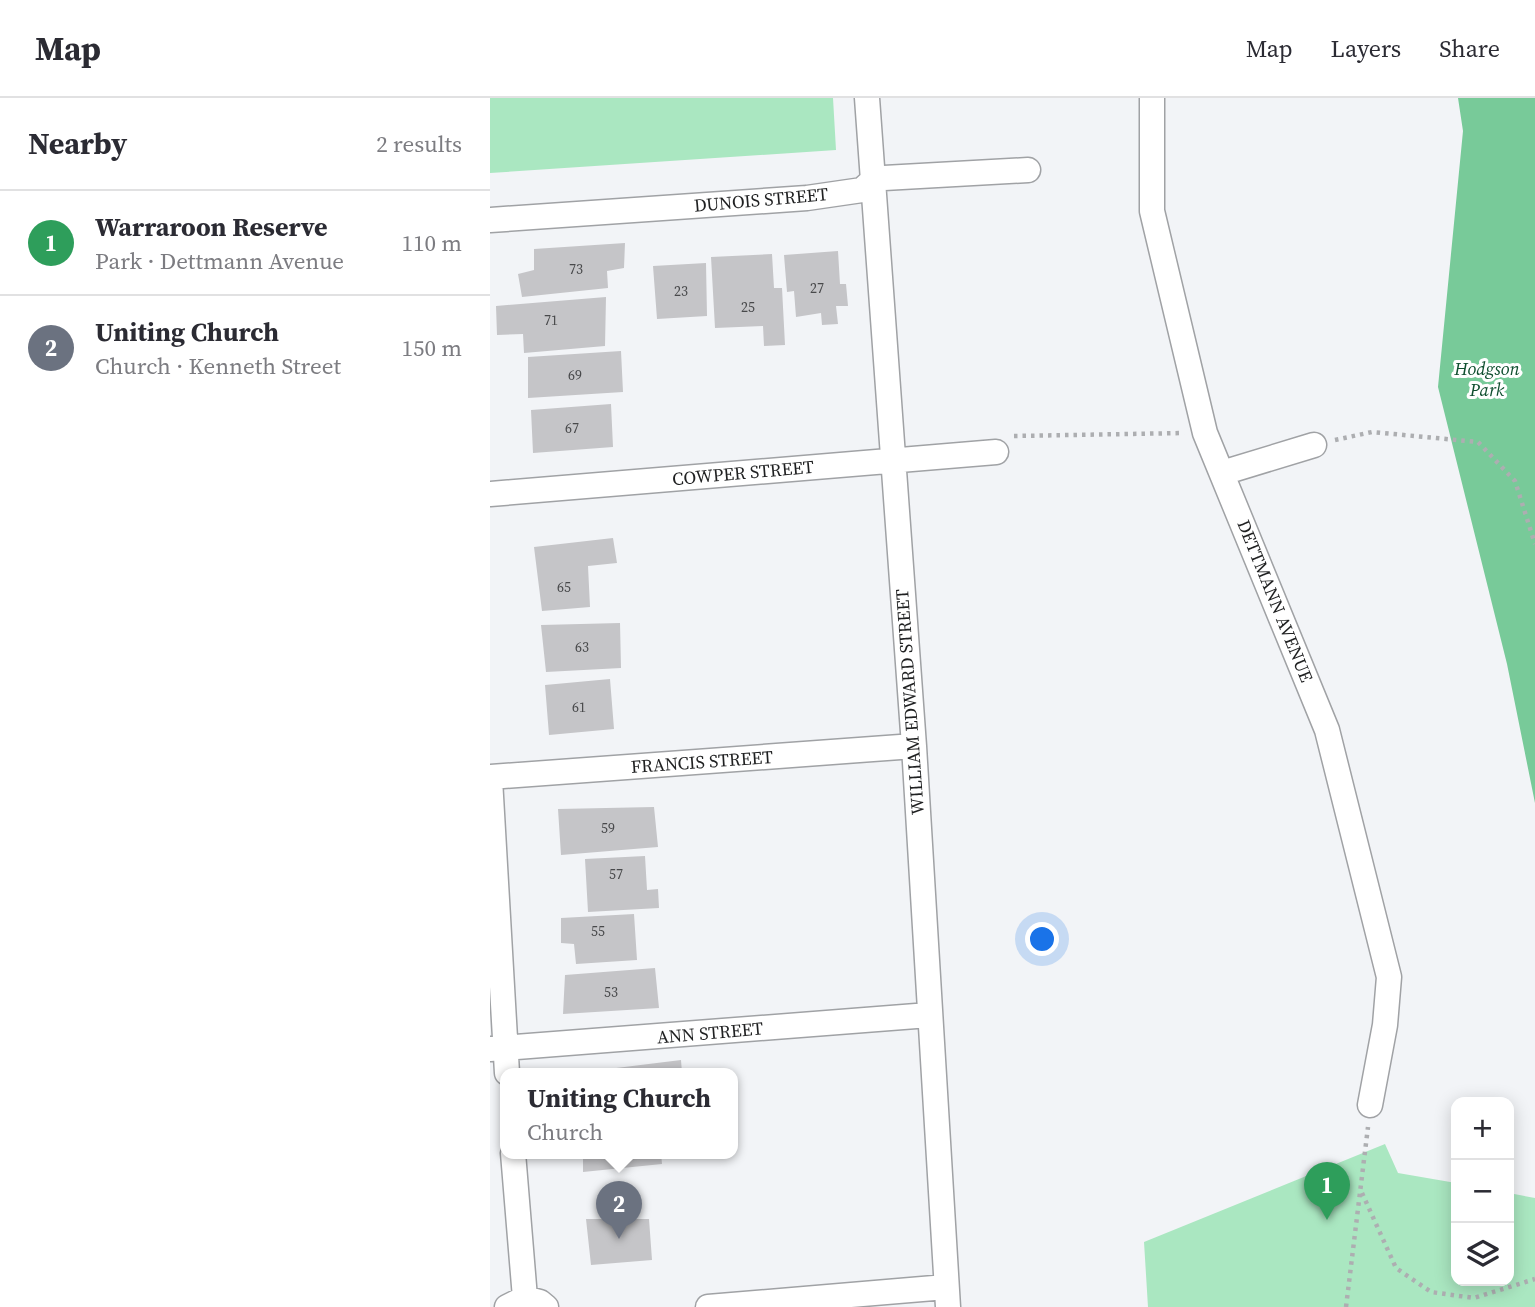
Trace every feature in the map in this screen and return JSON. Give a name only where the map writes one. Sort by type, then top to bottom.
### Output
[{"type":"street","name":"WILLIAM EDWARD STREET","points":[[867,98],[914,746],[947,1297]]},
{"type":"street","name":"DETTMANN AVENUE","points":[[1152,98],[1152,211],[1205,433],[1327,730],[1389,977],[1385,1025],[1370,1105]]},
{"type":"street","name":"DUNOIS STREET","points":[[490,220],[807,198],[862,190],[873,180],[1028,170]]},
{"type":"street","name":"COWPER STREET","points":[[490,494],[893,461],[999,444]]},
{"type":"street","points":[[1222,473],[1314,444]]},
{"type":"street","name":"FRANCIS STREET","points":[[490,778],[914,746]]},
{"type":"street","points":[[490,778],[501,1057]]},
{"type":"street","name":"ANN STREET","points":[[501,1057],[929,1016]]},
{"type":"street","points":[[514,1159],[526,1304]]},
{"type":"street","points":[[708,1307],[947,1297]]},
{"type":"path","points":[[1314,444],[1373,432],[1478,442],[1515,481],[1535,544]]},
{"type":"path","points":[[999,444],[1205,433]]},
{"type":"path","points":[[1346,1307],[1362,1193],[1370,1105]]},
{"type":"path","points":[[1362,1193],[1396,1268],[1431,1292],[1474,1298],[1535,1279]]},
{"type":"green space","points":[[490,98],[833,98],[836,150],[490,173]]},
{"type":"green space","name":"Hodgson Park","points":[[1458,98],[1535,98],[1535,803],[1507,664],[1438,387],[1463,131]]},
{"type":"green space","points":[[1385,1144],[1398,1173],[1451,1182],[1451,1286],[1514,1286],[1514,1194],[1535,1198],[1535,1307],[1148,1307],[1144,1242]]},
{"type":"building","points":[[625,243],[624,268],[607,271],[608,288],[522,297],[518,274],[534,270],[534,249]]},
{"type":"building","points":[[838,251],[840,284],[846,284],[848,306],[836,306],[838,324],[822,325],[821,313],[796,317],[794,291],[787,292],[784,255]]},
{"type":"building","points":[[772,254],[774,288],[782,288],[785,345],[764,346],[763,326],[715,328],[711,257]]},
{"type":"building","points":[[706,263],[707,316],[657,319],[653,266]]},
{"type":"building","points":[[606,297],[605,346],[524,353],[523,334],[497,335],[496,306]]},
{"type":"building","points":[[621,351],[623,392],[528,398],[528,357]]},
{"type":"building","points":[[611,404],[613,447],[533,453],[531,410]]},
{"type":"building","points":[[613,538],[617,563],[588,566],[590,607],[542,611],[534,547]]},
{"type":"building","points":[[620,623],[621,668],[546,672],[541,625]]},
{"type":"building","points":[[610,679],[614,729],[549,735],[545,685]]},
{"type":"building","points":[[654,807],[658,847],[561,855],[558,809]]},
{"type":"building","points":[[645,856],[647,890],[658,889],[659,908],[588,912],[585,859]]},
{"type":"building","points":[[634,914],[637,960],[576,964],[574,944],[561,943],[561,918]]},
{"type":"building","points":[[655,968],[659,1008],[563,1014],[565,975]]},
{"type":"building","points":[[681,1060],[682,1068],[616,1068]]},
{"type":"building","points":[[583,1159],[662,1159],[662,1164],[583,1172]]},
{"type":"building","points":[[586,1219],[649,1219],[652,1260],[591,1265]]},
{"type":"place","name":"Warraroon Reserve","points":[[1327,1220]]},
{"type":"place","name":"Uniting Church","points":[[619,1239]]}]
